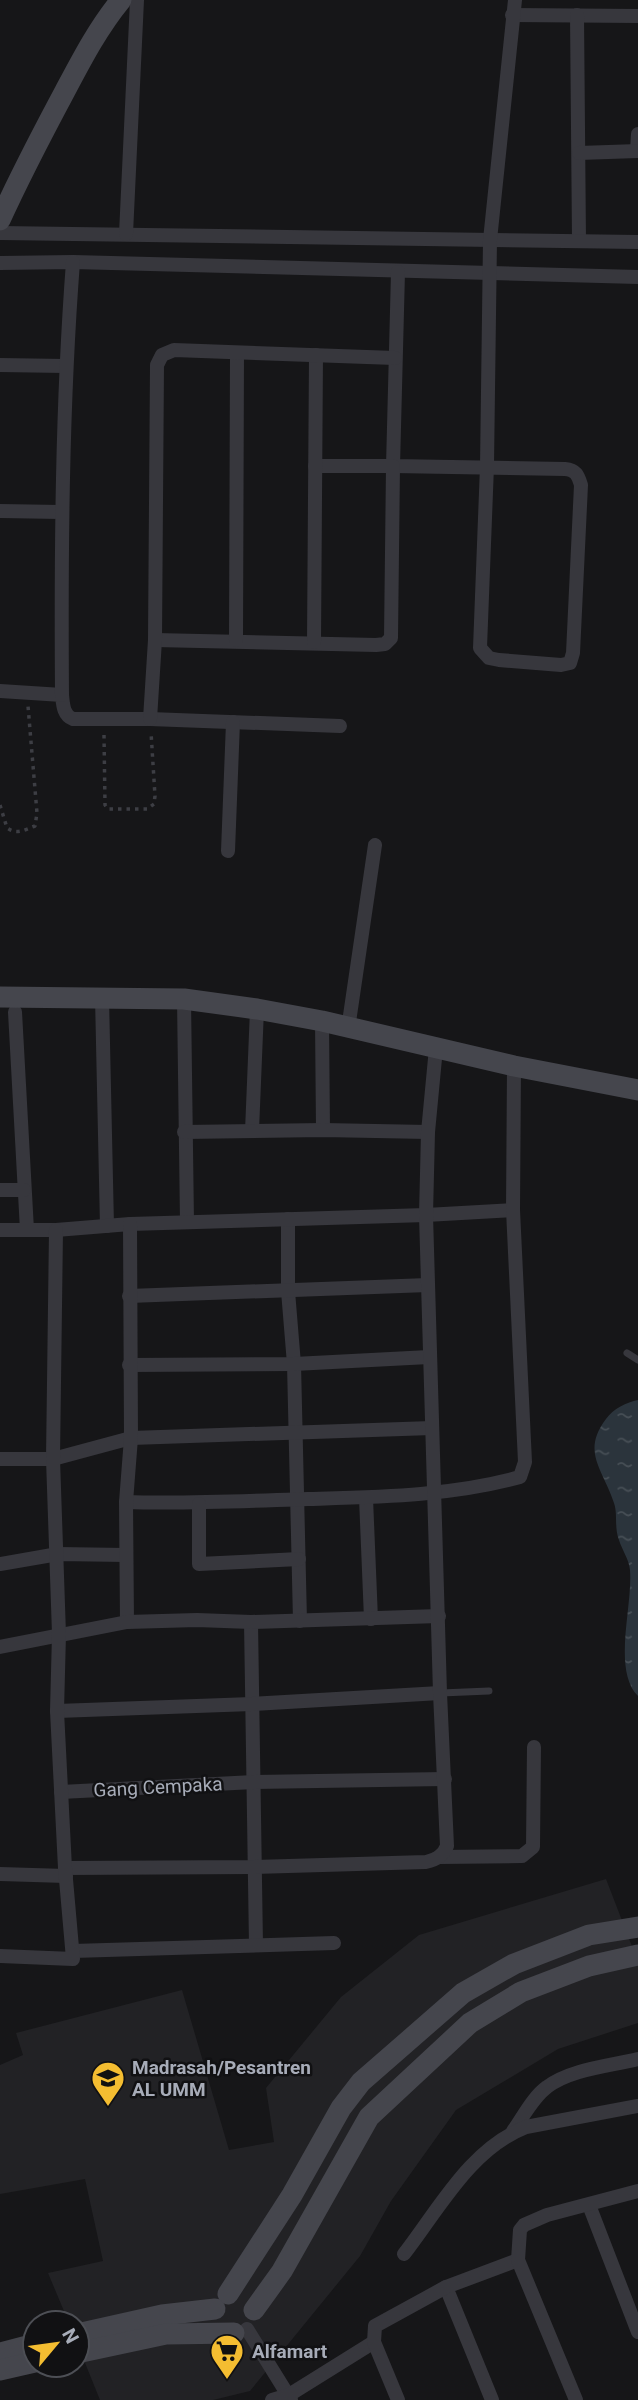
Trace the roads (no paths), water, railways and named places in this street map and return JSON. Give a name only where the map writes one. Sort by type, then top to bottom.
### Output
[{"type":"street","points":[[0,220],[25,165],[102,23],[121,0]]},
{"type":"street","points":[[125,233],[137,0]]},
{"type":"street","points":[[315,466],[487,466],[565,469],[578,475],[579,524],[573,653],[570,663],[561,666],[499,660],[489,658],[480,648],[487,466],[490,240],[515,0]]},
{"type":"street","points":[[512,15],[638,16]]},
{"type":"street","points":[[577,15],[579,241]]},
{"type":"street","points":[[579,153],[637,151],[638,134]]},
{"type":"street","points":[[0,233],[638,242]]},
{"type":"street","points":[[0,263],[73,262],[638,277]]},
{"type":"street","points":[[73,262],[65,366],[61,512],[63,708],[69,718],[340,726]]},
{"type":"street","points":[[155,640],[376,645],[391,638],[398,272]]},
{"type":"street","points":[[150,719],[155,640],[157,365],[162,355],[174,351],[395,358]]},
{"type":"street","points":[[236,640],[237,354]]},
{"type":"street","points":[[314,642],[316,355]]},
{"type":"street","points":[[0,365],[65,366]]},
{"type":"street","points":[[0,511],[61,512]]},
{"type":"street","points":[[0,691],[62,695]]},
{"type":"street","points":[[228,851],[233,722]]},
{"type":"street","points":[[348,1029],[375,845]]},
{"type":"street","points":[[102,997],[107,1226]]},
{"type":"street","points":[[27,1230],[8,1004],[102,997],[184,999],[322,1021],[514,1066],[638,1090]]},
{"type":"street","points":[[184,999],[187,1222]]},
{"type":"street","points":[[252,1132],[257,1009]]},
{"type":"street","points":[[322,1021],[323,1130]]},
{"type":"street","points":[[0,1874],[426,1862],[444,1853],[447,1846],[426,1215],[428,1132],[436,1048]]},
{"type":"street","points":[[126,1502],[199,1504],[435,1493],[520,1477],[525,1462],[513,1210],[514,1066]]},
{"type":"street","points":[[184,1132],[428,1132]]},
{"type":"street","points":[[0,1190],[24,1190]]},
{"type":"street","points":[[0,1230],[56,1230],[130,1224],[513,1210]]},
{"type":"street","points":[[288,1219],[288,1290],[294,1364],[300,1621]]},
{"type":"street","points":[[127,1622],[126,1502],[131,1438],[130,1224]]},
{"type":"street","points":[[0,1956],[73,1959],[57,1711],[58,1554],[52,1459],[56,1230]]},
{"type":"street","points":[[129,1296],[428,1285]]},
{"type":"street","points":[[129,1365],[294,1364],[429,1357]]},
{"type":"street","points":[[0,1459],[52,1459],[131,1438],[432,1428]]},
{"type":"street","points":[[366,1497],[371,1619]]},
{"type":"street","points":[[199,1504],[199,1564],[299,1559]]},
{"type":"street","points":[[0,1564],[58,1554],[126,1555]]},
{"type":"street","points":[[0,1647],[127,1622],[251,1622],[439,1616]]},
{"type":"street","points":[[251,1622],[256,1944]]},
{"type":"street","points":[[57,1711],[252,1704],[440,1693]]},
{"type":"street","points":[[439,1857],[522,1856],[528,1853],[533,1847],[534,1747]]},
{"type":"street","name":"Gang Cempaka","points":[[61,1792],[254,1782],[445,1779]]},
{"type":"street","points":[[638,1927],[589,1935],[514,1964],[463,1993],[361,2082],[341,2108],[292,2195],[222,2301],[215,2315],[221,2328],[245,2324],[282,2271],[369,2117],[470,2023],[521,1992],[589,1966],[638,1955]]},
{"type":"street","points":[[73,1951],[334,1944]]},
{"type":"street","points":[[512,2132],[546,2088],[584,2072],[638,2059]]},
{"type":"street","points":[[404,2254],[445,2195],[494,2144],[512,2132],[638,2106]]},
{"type":"street","points":[[576,2400],[518,2260],[520,2230],[524,2225],[547,2215],[638,2191]]},
{"type":"street","points":[[589,2205],[638,2332]]},
{"type":"street","points":[[398,2400],[374,2342],[375,2326],[446,2287],[518,2260]]},
{"type":"street","points":[[446,2287],[492,2400]]},
{"type":"street","points":[[91,2331],[242,2294],[252,2303],[245,2324],[290,2398]]},
{"type":"street","points":[[91,2350],[166,2334],[245,2324]]},
{"type":"street","points":[[272,2400],[290,2398],[374,2342]]},
{"type":"street","points":[[0,2353],[21,2348]]},
{"type":"street","points":[[0,2370],[21,2365]]},
{"type":"lane","points":[[627,1353],[638,1360]]},
{"type":"lane","points":[[440,1693],[489,1691]]},
{"type":"water","points":[[638,1400],[638,1696],[630,1685],[626,1670],[629,1566],[618,1535],[614,1503],[596,1461],[595,1441],[609,1415],[620,1406]]},
{"type":"place","name":"Madrasah/Pesantren AL UMM","points":[[108,2108]]},
{"type":"place","name":"Alfamart","points":[[227,2381]]}]
